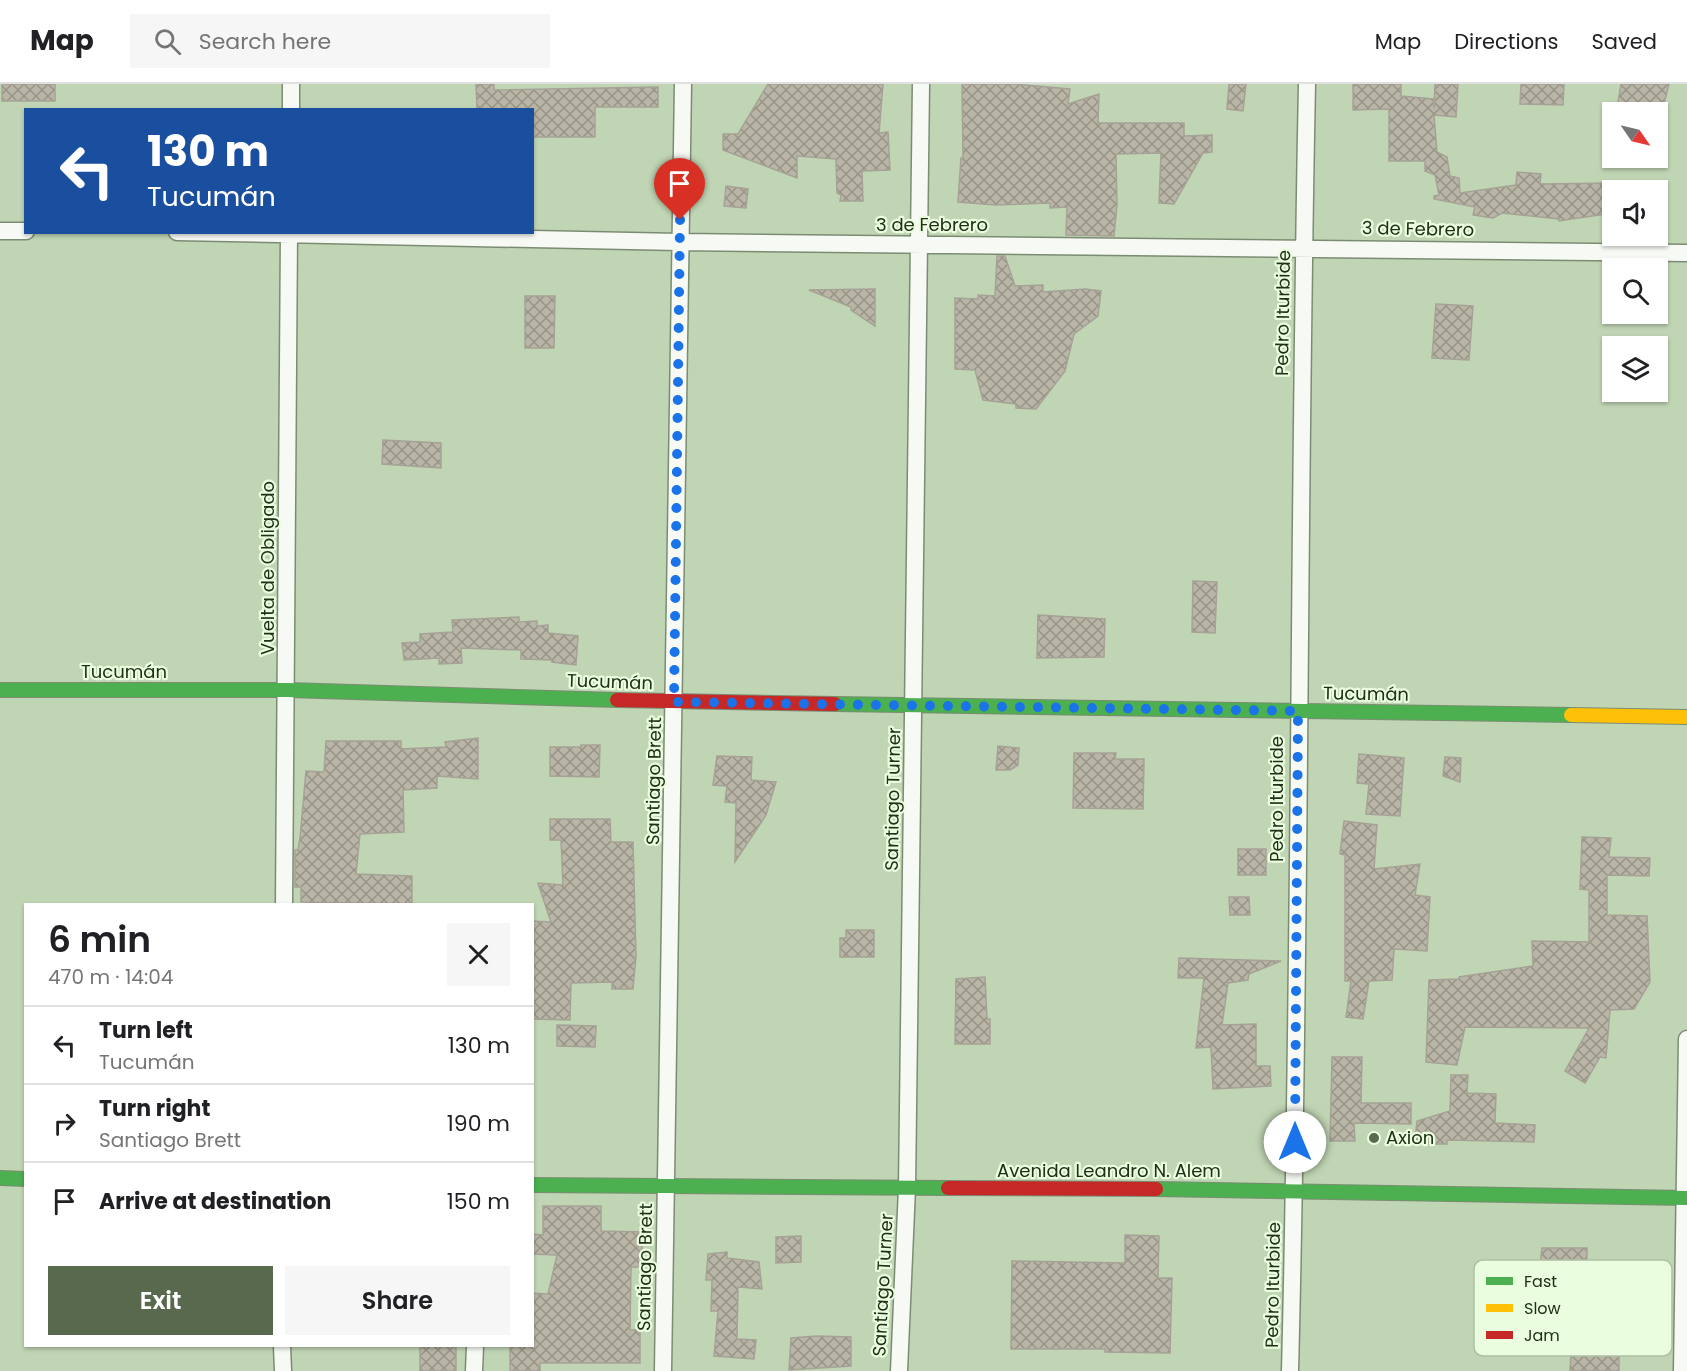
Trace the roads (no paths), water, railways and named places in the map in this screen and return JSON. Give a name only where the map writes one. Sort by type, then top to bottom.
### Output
[{"type":"street","points":[[291,84],[291,108]]},
{"type":"street","name":"Santiago Brett","points":[[663,1371],[683,84]]},
{"type":"street","name":"Santiago Turner","points":[[899,1371],[907,1188],[921,84]]},
{"type":"street","name":"Pedro Iturbide","points":[[1290,1371],[1307,84]]},
{"type":"street","points":[[0,231],[24,231]]},
{"type":"street","name":"Vuelta de Obligado","points":[[284,903],[289,234]]},
{"type":"street","name":"3 de Febrero","points":[[332,234],[679,242],[1304,247],[1687,253]]},
{"type":"street","name":"Tucumán","points":[[0,690],[287,690],[674,702],[1687,717]]},
{"type":"street","points":[[1682,1371],[1687,1039]]},
{"type":"street","points":[[0,1178],[24,1179]]},
{"type":"street","name":"Avenida Leandro N. Alem","points":[[534,1185],[1294,1190],[1686,1196]]},
{"type":"street","points":[[282,1347],[283,1371]]},
{"type":"street","points":[[474,1371],[475,1347]]},
{"type":"place","name":"Axion","points":[[1374,1138]]}]
